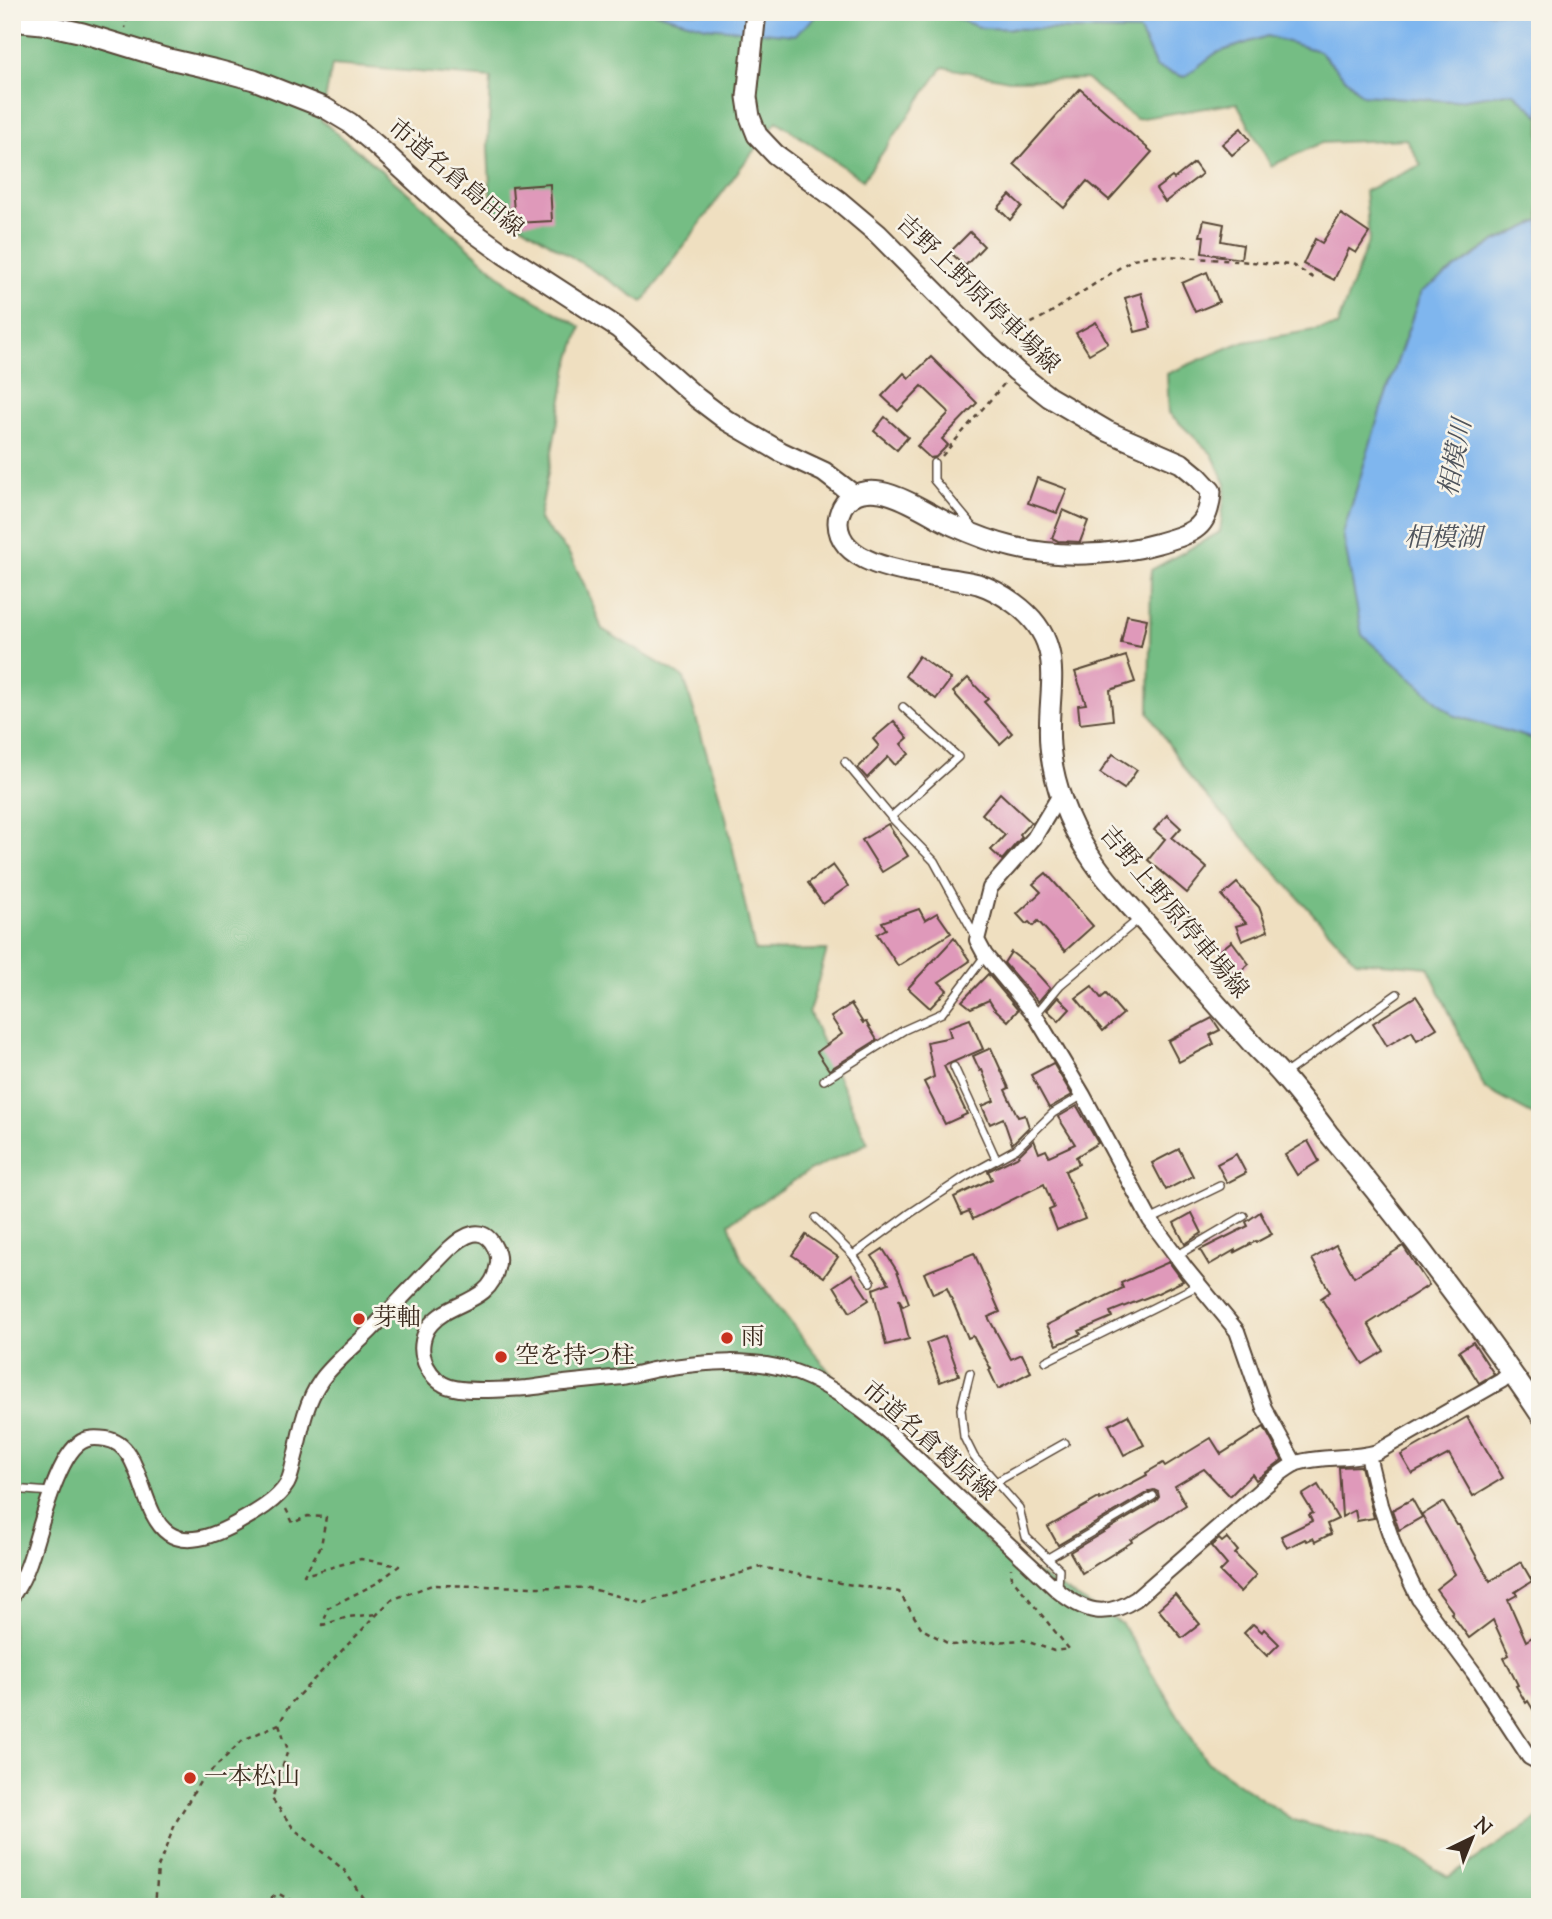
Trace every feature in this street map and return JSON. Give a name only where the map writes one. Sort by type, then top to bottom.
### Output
[{"type":"main road","name":"吉野上野原停車場線","points":[[756,12],[747,97],[750,117],[757,135],[775,154],[839,201],[878,234],[984,341],[1049,397],[1107,431],[1181,463],[1211,491],[1210,510],[1199,527],[1180,537],[1114,552],[1080,554],[1017,548],[983,539],[909,502],[869,491],[854,495],[843,505],[838,517],[839,530],[847,545],[862,559],[886,568],[984,586],[1020,607],[1035,622],[1047,643],[1051,658],[1053,676],[1050,746],[1061,793],[1077,837],[1140,918],[1282,1075],[1385,1204],[1512,1372],[1540,1415]]},
{"type":"main road","name":"市道名倉島田線","points":[[12,21],[83,33],[165,58],[217,70],[263,83],[325,108],[350,123],[375,144],[461,223],[618,328],[726,420],[781,453],[824,472],[854,495]]},
{"type":"street","points":[[1061,793],[1034,838],[990,888],[977,940],[985,956],[1035,1014],[1083,1095],[1150,1220],[1237,1331],[1264,1408],[1295,1464]]},
{"type":"street","name":"市道名倉葛原線","points":[[12,1596],[29,1564],[52,1492],[69,1453],[85,1440],[93,1438],[115,1441],[121,1445],[128,1453],[155,1517],[163,1530],[177,1537],[193,1540],[213,1536],[278,1495],[292,1471],[306,1410],[323,1379],[449,1249],[462,1237],[471,1234],[481,1234],[494,1244],[499,1261],[496,1276],[490,1286],[481,1294],[438,1317],[425,1334],[422,1356],[426,1367],[442,1384],[454,1388],[475,1389],[530,1388],[623,1377],[701,1363],[741,1362],[779,1367],[817,1381],[865,1413],[1058,1590],[1073,1603],[1088,1610],[1103,1611],[1125,1606],[1136,1599],[1273,1479],[1295,1464],[1368,1455],[1512,1372]]},
{"type":"street","points":[[1368,1455],[1380,1505],[1395,1549],[1419,1599],[1474,1673],[1529,1757],[1540,1763]]},
{"type":"lane","points":[[934,463],[934,480],[983,539]]},
{"type":"lane","points":[[891,817],[958,757],[903,707]]},
{"type":"lane","points":[[845,762],[891,817],[934,862],[977,940]]},
{"type":"lane","points":[[1035,1014],[1060,985],[1140,918]]},
{"type":"lane","points":[[824,1080],[904,1030],[942,1013],[985,956]]},
{"type":"lane","points":[[1282,1075],[1397,994]]},
{"type":"lane","points":[[954,1067],[996,1159]]},
{"type":"lane","points":[[853,1255],[965,1177],[1016,1149],[1053,1113],[1083,1095]]},
{"type":"lane","points":[[1150,1220],[1220,1186]]},
{"type":"lane","points":[[1176,1256],[1244,1216]]},
{"type":"lane","points":[[816,1218],[853,1255],[871,1282]]},
{"type":"lane","points":[[1046,1361],[1199,1285]]},
{"type":"lane","points":[[970,1373],[961,1409],[964,1437],[974,1457],[1018,1508],[1026,1537],[1059,1569],[1058,1590]]},
{"type":"lane","points":[[996,1482],[1065,1443]]},
{"type":"lane","points":[[12,1489],[52,1492]]},
{"type":"lane","points":[[1048,1558],[1153,1496]]},
{"type":"path","points":[[984,341],[1021,329],[1133,259],[1154,255],[1292,265],[1317,279]]},
{"type":"path","points":[[934,463],[1016,371]]},
{"type":"path","points":[[278,1495],[293,1523],[308,1516],[326,1517],[321,1546],[304,1575],[361,1559],[399,1566],[377,1583],[328,1608],[323,1625],[348,1617],[377,1614]]},
{"type":"path","points":[[155,1907],[158,1867],[176,1822],[200,1782],[243,1740],[279,1724],[290,1704],[391,1600],[432,1585],[588,1588],[643,1603],[761,1567],[899,1592],[922,1629],[951,1645],[1023,1640],[1054,1651],[1069,1649],[1012,1578],[1009,1544]]},
{"type":"path","points":[[279,1724],[288,1750],[272,1800],[294,1829],[344,1870],[369,1907]]},
{"type":"path","points":[[253,1907],[279,1894],[303,1907]]},
{"type":"green space","points":[[12,12],[653,12],[706,27],[795,35],[821,12],[937,12],[982,28],[1140,31],[1156,67],[1183,77],[1216,53],[1267,36],[1319,51],[1362,95],[1452,101],[1513,92],[1540,116],[1540,221],[1492,243],[1421,292],[1380,412],[1343,534],[1453,715],[1540,741],[1540,1113],[1533,1115],[1485,1089],[1428,967],[1356,961],[1190,778],[1149,713],[1151,570],[1220,532],[1226,484],[1212,454],[1169,413],[1167,374],[1239,343],[1337,326],[1369,239],[1365,191],[1421,165],[1406,139],[1321,143],[1271,166],[1237,103],[1136,119],[1086,79],[1009,80],[943,67],[863,180],[777,121],[643,302],[491,206],[488,147],[491,78],[332,65],[321,120],[414,198],[511,286],[581,327],[568,367],[539,520],[568,552],[602,629],[684,678],[726,817],[755,951],[827,950],[809,1012],[868,1143],[809,1171],[729,1223],[742,1260],[856,1406],[992,1547],[1122,1624],[1206,1761],[1293,1820],[1402,1849],[1448,1877],[1540,1817],[1540,1907],[12,1907]]},
{"type":"water","points":[[653,12],[821,12],[795,35],[706,27]]},
{"type":"water","points":[[937,12],[1540,12],[1540,116],[1513,92],[1452,101],[1362,95],[1319,51],[1267,36],[1216,53],[1184,77],[1156,67],[1140,31],[982,28]]},
{"type":"water","name":"相模湖","points":[[1540,221],[1540,741],[1453,715],[1362,635],[1343,534],[1380,412],[1421,292],[1493,243]]},
{"type":"building","points":[[1080,89],[1152,152],[1109,200],[1087,181],[1064,208],[1014,164]]},
{"type":"building","points":[[1241,128],[1250,140],[1232,155],[1222,144]]},
{"type":"building","points":[[1194,163],[1202,174],[1165,202],[1156,189]]},
{"type":"building","points":[[550,184],[552,221],[515,223],[512,187]]},
{"type":"building","points":[[1010,195],[1022,206],[1010,220],[998,208]]},
{"type":"building","points":[[1341,214],[1369,233],[1356,253],[1349,249],[1334,280],[1303,264],[1315,239],[1322,243]]},
{"type":"building","points":[[1204,220],[1224,224],[1221,241],[1243,245],[1241,259],[1202,253],[1204,236],[1200,236]]},
{"type":"building","points":[[970,232],[984,246],[965,266],[950,252]]},
{"type":"building","points":[[1207,272],[1219,302],[1195,312],[1182,283]]},
{"type":"building","points":[[1141,293],[1151,328],[1135,332],[1125,298]]},
{"type":"building","points":[[1096,322],[1108,343],[1089,354],[1076,333]]},
{"type":"building","points":[[931,357],[977,403],[942,439],[948,445],[936,457],[930,458],[917,446],[948,411],[922,386],[898,411],[882,396],[904,373],[909,378]]},
{"type":"building","points":[[885,417],[908,437],[897,450],[874,431]]},
{"type":"building","points":[[1037,478],[1067,489],[1057,513],[1028,503]]},
{"type":"building","points":[[1063,510],[1088,521],[1080,542],[1058,541],[1052,538]]},
{"type":"building","points":[[1127,615],[1147,619],[1141,647],[1121,643]]},
{"type":"building","points":[[919,656],[951,679],[936,699],[905,676]]},
{"type":"building","points":[[1126,656],[1135,682],[1110,690],[1113,720],[1080,724],[1078,705],[1086,704],[1075,672]]},
{"type":"building","points":[[968,678],[988,699],[984,702],[1012,733],[1000,744],[953,692]]},
{"type":"building","points":[[894,721],[908,738],[901,744],[909,754],[895,765],[888,757],[867,778],[858,768],[879,746],[873,739]]},
{"type":"building","points":[[1113,754],[1137,770],[1124,789],[1100,773]]},
{"type":"building","points":[[1000,793],[1031,822],[1002,860],[991,850],[1005,835],[982,814]]},
{"type":"building","points":[[1167,815],[1181,828],[1172,838],[1207,868],[1187,893],[1148,860],[1165,839],[1154,830]]},
{"type":"building","points":[[888,824],[908,856],[882,872],[862,840]]},
{"type":"building","points":[[833,865],[848,886],[823,904],[808,883]]},
{"type":"building","points":[[1046,873],[1093,926],[1065,951],[1038,921],[1033,926],[1029,922],[1026,924],[1017,914],[1041,892],[1033,884]]},
{"type":"building","points":[[1237,883],[1259,907],[1268,931],[1242,941],[1236,926],[1246,923],[1222,896]]},
{"type":"building","points":[[1177,904],[1190,915],[1180,927],[1167,916]]},
{"type":"building","points":[[919,909],[925,920],[937,913],[951,933],[898,966],[877,934],[886,929],[882,922]]},
{"type":"building","points":[[954,938],[970,961],[939,982],[947,990],[930,1008],[908,988]]},
{"type":"building","points":[[1232,941],[1249,964],[1235,976],[1217,953]]},
{"type":"building","points":[[1011,952],[1033,969],[1050,988],[1038,1002],[1004,963]]},
{"type":"building","points":[[988,974],[1018,1010],[1008,1021],[989,1000],[971,1008],[962,1001]]},
{"type":"building","points":[[1092,986],[1101,998],[1106,994],[1123,1014],[1103,1031],[1076,998]]},
{"type":"building","points":[[1416,996],[1437,1028],[1417,1040],[1412,1031],[1387,1046],[1373,1023]]},
{"type":"building","points":[[1058,997],[1070,1009],[1059,1021],[1047,1010]]},
{"type":"building","points":[[851,1004],[877,1040],[829,1070],[817,1052],[842,1034],[831,1017]]},
{"type":"building","points":[[1212,1018],[1220,1030],[1210,1035],[1214,1044],[1179,1062],[1168,1041]]},
{"type":"building","points":[[970,1019],[983,1049],[944,1066],[967,1114],[945,1124],[924,1082],[934,1077],[927,1042],[951,1037],[948,1027]]},
{"type":"building","points":[[991,1048],[1009,1088],[1005,1090],[1018,1117],[1025,1115],[1029,1127],[1012,1144],[1003,1118],[990,1124],[982,1106],[994,1101],[982,1070],[980,1071],[973,1056]]},
{"type":"building","points":[[1053,1063],[1072,1095],[1049,1108],[1031,1075]]},
{"type":"building","points":[[1077,1106],[1098,1143],[1076,1157],[1079,1164],[1065,1171],[1085,1219],[1057,1230],[1049,1210],[1054,1208],[1044,1184],[973,1219],[969,1211],[962,1214],[954,1197],[992,1179],[988,1171],[1017,1157],[1034,1140],[1039,1153],[1046,1150],[1049,1156],[1075,1144],[1058,1117]]},
{"type":"building","points":[[1308,1141],[1319,1161],[1297,1175],[1285,1155]]},
{"type":"building","points":[[1179,1149],[1193,1176],[1166,1190],[1152,1163]]},
{"type":"building","points":[[1236,1154],[1246,1173],[1227,1183],[1217,1164]]},
{"type":"building","points":[[1260,1212],[1272,1234],[1209,1265],[1200,1250],[1248,1226],[1246,1222]]},
{"type":"building","points":[[1192,1213],[1202,1233],[1185,1244],[1174,1223]]},
{"type":"building","points":[[806,1235],[838,1257],[824,1277],[792,1255]]},
{"type":"building","points":[[1336,1245],[1354,1277],[1403,1246],[1429,1285],[1368,1324],[1384,1351],[1363,1364],[1321,1298],[1330,1292],[1312,1259]]},
{"type":"building","points":[[883,1249],[897,1271],[909,1303],[903,1306],[899,1299],[909,1339],[886,1345],[873,1289],[889,1283],[872,1256]]},
{"type":"building","points":[[974,1253],[1000,1312],[988,1317],[1011,1359],[1022,1354],[1031,1372],[998,1389],[989,1370],[991,1369],[973,1336],[968,1338],[947,1288],[933,1294],[924,1273]]},
{"type":"building","points":[[1169,1262],[1183,1281],[1110,1312],[1112,1317],[1079,1331],[1081,1334],[1057,1345],[1047,1325],[1123,1288],[1121,1283]]},
{"type":"building","points":[[852,1274],[869,1300],[850,1312],[834,1286]]},
{"type":"building","points":[[945,1336],[959,1375],[940,1382],[926,1343]]},
{"type":"building","points":[[1473,1342],[1494,1374],[1479,1383],[1459,1351]]},
{"type":"building","points":[[1128,1415],[1144,1445],[1124,1455],[1109,1425]]},
{"type":"building","points":[[1467,1417],[1503,1478],[1473,1496],[1449,1454],[1412,1474],[1401,1455]]},
{"type":"building","points":[[1264,1427],[1282,1460],[1256,1480],[1252,1474],[1230,1496],[1204,1469],[1175,1486],[1186,1505],[1082,1573],[1070,1552],[1156,1501],[1158,1492],[1150,1491],[1058,1545],[1048,1527],[1147,1475],[1146,1473],[1163,1463],[1165,1466],[1211,1438],[1221,1454]]},
{"type":"building","points":[[1361,1466],[1374,1518],[1357,1521],[1355,1510],[1342,1517],[1339,1467]]},
{"type":"building","points":[[1318,1485],[1338,1519],[1327,1524],[1331,1534],[1315,1542],[1313,1538],[1307,1541],[1305,1539],[1287,1548],[1281,1536],[1312,1521],[1309,1515],[1313,1513],[1302,1495]]},
{"type":"building","points":[[1412,1499],[1422,1517],[1399,1530],[1392,1510]]},
{"type":"building","points":[[1443,1502],[1490,1581],[1521,1562],[1532,1581],[1508,1600],[1526,1641],[1540,1632],[1540,1721],[1516,1686],[1518,1685],[1504,1658],[1509,1655],[1493,1620],[1469,1638],[1436,1589],[1455,1574],[1422,1515]]},
{"type":"building","points":[[1227,1538],[1238,1551],[1235,1554],[1256,1575],[1240,1592],[1220,1572],[1227,1565],[1211,1546],[1219,1539],[1222,1542]]},
{"type":"building","points":[[1175,1594],[1200,1624],[1182,1638],[1158,1609]]},
{"type":"building","points":[[1253,1624],[1262,1632],[1264,1629],[1279,1644],[1267,1656],[1244,1633]]},
{"type":"place","name":"芽軸","points":[[359,1319]]},
{"type":"place","name":"雨","points":[[727,1338]]},
{"type":"place","name":"空を持つ柱","points":[[501,1357]]},
{"type":"place","name":"一本松山","points":[[190,1778]]},
{"type":"water label","name":"相模川","points":[[1457,458]]}]
